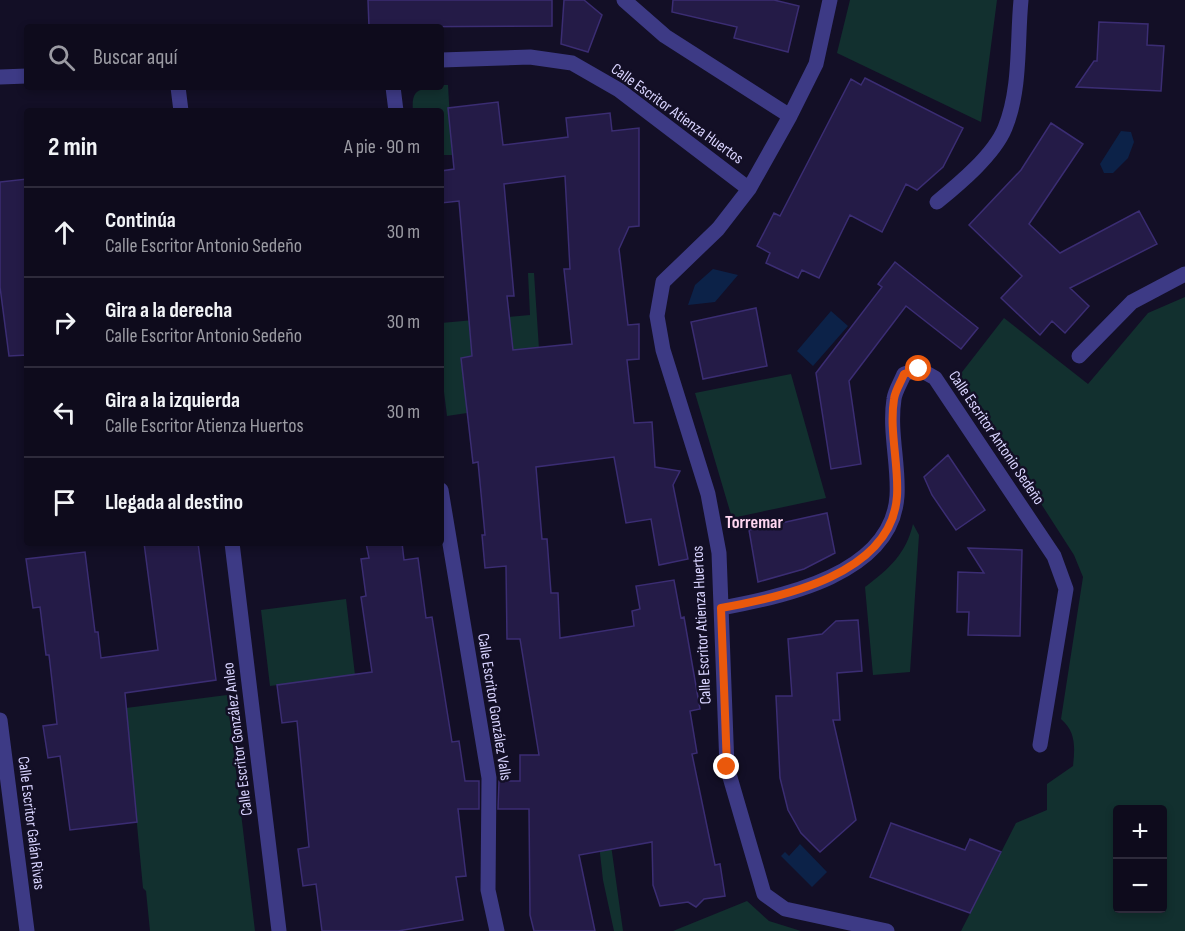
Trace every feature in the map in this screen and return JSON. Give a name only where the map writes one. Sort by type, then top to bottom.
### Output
[{"type":"street","points":[[624,0],[665,36],[790,116]]},
{"type":"street","name":"Calle Escritor Atienza Huertos","points":[[830,0],[816,63],[790,116],[749,189],[718,229],[663,282],[657,316],[663,351],[708,494],[719,553],[727,767],[764,894],[785,909],[888,931]]},
{"type":"street","points":[[937,202],[972,174],[1005,129],[1015,89],[1021,0]]},
{"type":"street","name":"Calle Escritor Atienza Huertos","points":[[444,60],[530,57],[572,63],[620,90],[749,189]]},
{"type":"street","points":[[0,77],[24,76]]},
{"type":"street","points":[[178,90],[181,108]]},
{"type":"street","points":[[393,90],[396,108]]},
{"type":"street","points":[[1079,356],[1132,302],[1185,274]]},
{"type":"street","name":"Calle Escritor Antonio Sedeño","points":[[721,608],[775,599],[835,576],[885,538],[897,498],[894,399],[904,374],[919,369],[935,378],[1054,556],[1066,589],[1040,745]]},
{"type":"street","name":"Calle Escritor González Valls","points":[[444,508],[489,778],[488,890],[497,931]]},
{"type":"street","name":"Calle Escritor González Anleo","points":[[232,546],[279,931]]},
{"type":"street","name":"Calle Escritor Galán Rivas","points":[[0,720],[27,931]]},
{"type":"green space","points":[[850,0],[997,0],[981,122],[837,53]]},
{"type":"green space","points":[[444,85],[448,85],[452,155],[444,155],[444,108],[413,108],[414,95],[417,92],[444,90]]},
{"type":"green space","points":[[528,273],[534,273],[539,349],[462,358],[467,413],[447,416],[444,392],[444,323],[530,315]]},
{"type":"green space","points":[[1185,297],[1185,931],[961,931],[1016,823],[1047,810],[1047,784],[1073,766],[1072,735],[1061,719],[1083,577],[1074,555],[959,376],[1004,318],[1088,384],[1148,313]]},
{"type":"green space","points":[[791,374],[826,498],[732,518],[695,393]]},
{"type":"green space","points":[[913,524],[919,535],[910,672],[873,675],[865,587],[895,560],[906,544]]},
{"type":"green space","points":[[346,599],[355,675],[270,686],[261,610]]},
{"type":"green space","points":[[227,695],[255,931],[150,931],[146,891],[143,888],[126,708]]},
{"type":"green space","points":[[595,809],[606,809],[623,931],[614,931],[603,880]]},
{"type":"green space","points":[[747,901],[769,921],[801,931],[673,931]]},
{"type":"water","points":[[1121,131],[1131,132],[1134,142],[1128,158],[1113,173],[1104,173],[1100,164]]},
{"type":"water","points":[[713,269],[738,275],[715,302],[688,305],[695,285]]},
{"type":"water","points":[[831,311],[848,326],[813,366],[797,351]]},
{"type":"water","points":[[800,844],[827,872],[812,887],[781,856],[785,852],[789,856]]},
{"type":"building","points":[[368,0],[552,0],[552,26],[369,24]]},
{"type":"building","points":[[564,0],[584,0],[602,15],[588,52],[561,44]]},
{"type":"building","points":[[673,0],[774,0],[799,6],[788,52],[734,38],[737,27],[672,12]]},
{"type":"building","points":[[1099,22],[1148,24],[1147,45],[1164,46],[1161,91],[1076,87],[1094,61],[1097,61]]},
{"type":"building","points":[[865,78],[963,128],[943,167],[917,190],[906,184],[882,232],[850,215],[819,278],[802,270],[798,278],[766,263],[770,253],[757,246],[774,213],[780,216],[851,79],[861,85]]},
{"type":"building","points":[[498,102],[503,145],[568,137],[566,118],[610,113],[612,131],[639,128],[639,226],[629,227],[619,249],[628,325],[639,324],[639,359],[627,360],[634,423],[652,422],[655,467],[680,471],[673,485],[688,559],[659,565],[651,519],[626,523],[614,457],[536,467],[542,539],[547,539],[551,593],[558,593],[560,638],[634,626],[632,611],[640,609],[636,586],[674,580],[681,618],[684,617],[700,709],[690,711],[697,753],[692,754],[715,865],[720,864],[725,896],[704,899],[696,907],[688,902],[660,906],[653,885],[652,842],[579,855],[595,931],[534,931],[530,915],[529,809],[498,809],[499,781],[520,781],[520,755],[539,755],[520,639],[507,639],[506,566],[485,568],[482,535],[485,535],[478,462],[473,463],[461,358],[472,356],[459,201],[444,203],[444,171],[454,169],[448,108]],"holes":[[[565,176],[570,269],[564,269],[572,344],[513,350],[507,296],[514,296],[504,184]]]},
{"type":"building","points":[[1051,123],[1083,144],[1029,224],[1060,253],[1139,211],[1157,244],[1070,288],[1089,306],[1065,333],[1052,321],[1040,335],[1001,298],[1022,276],[969,225],[1021,170]]},
{"type":"building","points":[[24,179],[24,355],[9,356],[0,287],[0,182]]},
{"type":"building","points":[[895,262],[978,328],[961,349],[906,306],[849,381],[861,464],[831,469],[816,373],[882,287],[878,284]]},
{"type":"building","points":[[756,308],[767,366],[703,379],[691,322]]},
{"type":"building","points":[[948,455],[985,510],[956,530],[932,495],[924,477]]},
{"type":"building","points":[[827,513],[835,553],[804,569],[758,582],[749,530]]},
{"type":"building","points":[[144,546],[198,546],[216,680],[125,693],[137,822],[70,830],[60,756],[48,758],[43,726],[57,724],[49,655],[46,655],[40,607],[33,608],[26,559],[85,552],[95,632],[98,632],[101,658],[158,650]]},
{"type":"building","points":[[367,546],[402,546],[404,560],[418,558],[426,618],[432,617],[452,742],[459,741],[465,781],[479,781],[479,809],[458,809],[466,876],[456,877],[463,920],[398,931],[322,931],[316,884],[303,886],[298,849],[309,847],[297,721],[282,723],[277,685],[372,672],[361,597],[366,596],[361,559],[369,558]]},
{"type":"building","points":[[968,548],[1022,550],[1020,636],[968,635],[969,612],[957,612],[958,572],[984,573]]},
{"type":"building","points":[[858,620],[862,671],[837,673],[840,720],[833,720],[856,820],[820,852],[801,833],[788,810],[780,778],[776,696],[792,696],[788,639],[822,634],[836,621]]},
{"type":"building","points":[[891,823],[965,850],[970,839],[1001,852],[970,913],[870,877]]},
{"type":"district","name":"Torremar","points":[[754,522]]},
{"type":"route","points":[[727,767],[721,608],[775,599],[835,576],[885,538],[897,498],[894,399],[904,374],[919,369]]}]
